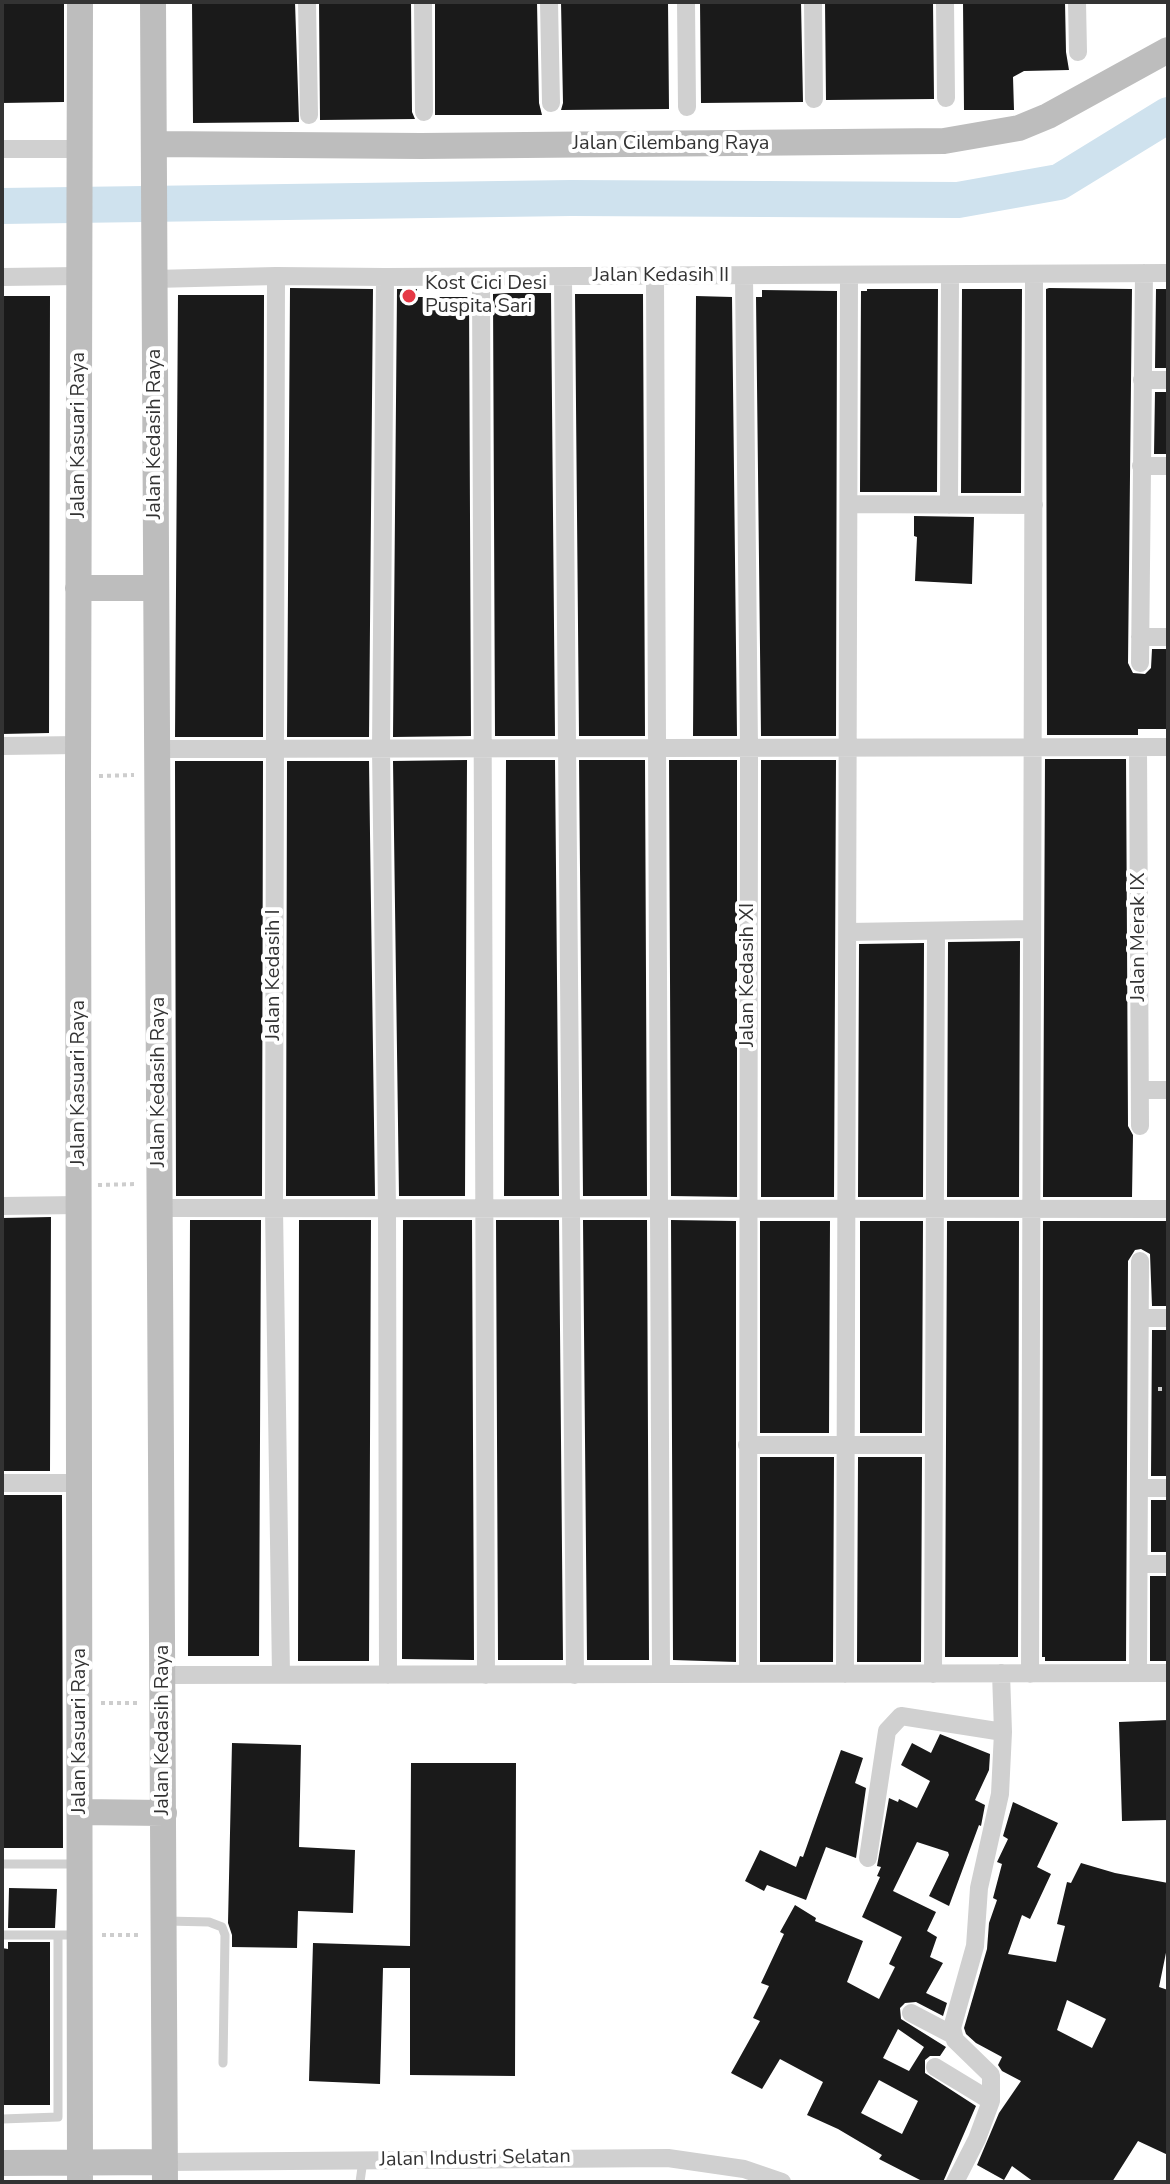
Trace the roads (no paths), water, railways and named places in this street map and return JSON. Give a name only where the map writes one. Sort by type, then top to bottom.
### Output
[{"type":"main road","name":"Jalan Kasuari Raya","points":[[80,2],[80,1864],[69,1936],[80,2173]]},
{"type":"main road","name":"Jalan Kedasih Raya","points":[[153,2],[165,2172]]},
{"type":"main road","name":"Jalan Cilembang Raya","points":[[154,152],[944,141],[1019,128],[1048,116],[1168,50]]},
{"type":"main road","points":[[78,588],[156,588]]},
{"type":"main road","points":[[80,1812],[164,1813]]},
{"type":"main road","points":[[2,2163],[80,2173],[165,2172]]},
{"type":"street","points":[[307,2],[309,115]]},
{"type":"street","points":[[423,2],[424,112]]},
{"type":"street","points":[[549,2],[551,103]]},
{"type":"street","points":[[686,2],[687,107]]},
{"type":"street","points":[[813,2],[814,99]]},
{"type":"street","points":[[945,2],[946,98]]},
{"type":"street","points":[[1077,2],[1078,52]]},
{"type":"street","points":[[2,149],[80,156]]},
{"type":"street","points":[[2,277],[79,269]]},
{"type":"street","name":"Jalan Kedasih II","points":[[154,271],[385,277],[1168,273]]},
{"type":"street","points":[[1140,663],[1144,273]]},
{"type":"street","points":[[1030,1674],[1034,274]]},
{"type":"street","points":[[845,1674],[849,275]]},
{"type":"street","points":[[949,505],[950,275]]},
{"type":"street","name":"Jalan Kedasih I","points":[[276,276],[274,1208],[281,1675]]},
{"type":"street","points":[[655,276],[661,1674]]},
{"type":"street","name":"Jalan Kedasih XI","points":[[744,276],[749,748],[748,1674]]},
{"type":"street","points":[[385,277],[381,749],[387,1208],[388,1675]]},
{"type":"street","points":[[481,277],[486,1675]]},
{"type":"street","points":[[563,277],[575,1675]]},
{"type":"street","points":[[1142,380],[1168,380]]},
{"type":"street","points":[[1141,466],[1168,466]]},
{"type":"street","points":[[849,504],[1034,505]]},
{"type":"street","points":[[1140,637],[1168,637]]},
{"type":"street","points":[[2,746],[78,745]]},
{"type":"street","points":[[157,762],[274,750],[1168,747]]},
{"type":"street","name":"Jalan Merak IX","points":[[1138,749],[1140,1126]]},
{"type":"street","points":[[849,932],[1032,929]]},
{"type":"street","points":[[933,1674],[936,932]]},
{"type":"street","points":[[1140,1090],[1168,1090]]},
{"type":"street","points":[[2,1206],[79,1195]]},
{"type":"street","points":[[160,1196],[274,1208],[1168,1209]]},
{"type":"street","points":[[1138,1673],[1140,1261]]},
{"type":"street","points":[[1140,1318],[1168,1318]]},
{"type":"street","points":[[747,1445],[934,1445]]},
{"type":"street","points":[[2,1483],[79,1483]]},
{"type":"street","points":[[1139,1488],[1168,1488]]},
{"type":"street","points":[[1139,1564],[1168,1564]]},
{"type":"street","points":[[955,2182],[977,2139],[991,2101],[991,2075],[955,2040],[953,2021],[975,1946],[979,1888],[1000,1794],[1003,1732],[1001,1673]]},
{"type":"street","points":[[162,1675],[1168,1673]]},
{"type":"street","points":[[868,1858],[887,1731],[901,1716],[1003,1732]]},
{"type":"street","points":[[911,2013],[953,2035]]},
{"type":"street","points":[[935,2067],[991,2101]]},
{"type":"street","name":"Jalan Industri Selatan","points":[[165,2172],[363,2160],[668,2158],[744,2169],[782,2182]]},
{"type":"lane","points":[[2,1864],[80,1864]]},
{"type":"lane","points":[[164,1928],[209,1922],[222,1927],[225,1935],[223,2063]]},
{"type":"lane","points":[[2,1935],[69,1936],[58,2117],[2,2119]]},
{"type":"lane","points":[[360,2182],[363,2160]]},
{"type":"waterway","points":[[2,206],[571,198],[958,200],[1059,182],[1168,115]]},
{"type":"place","name":"Kost Cici Desi Puspita Sari","points":[[409,296]]}]
